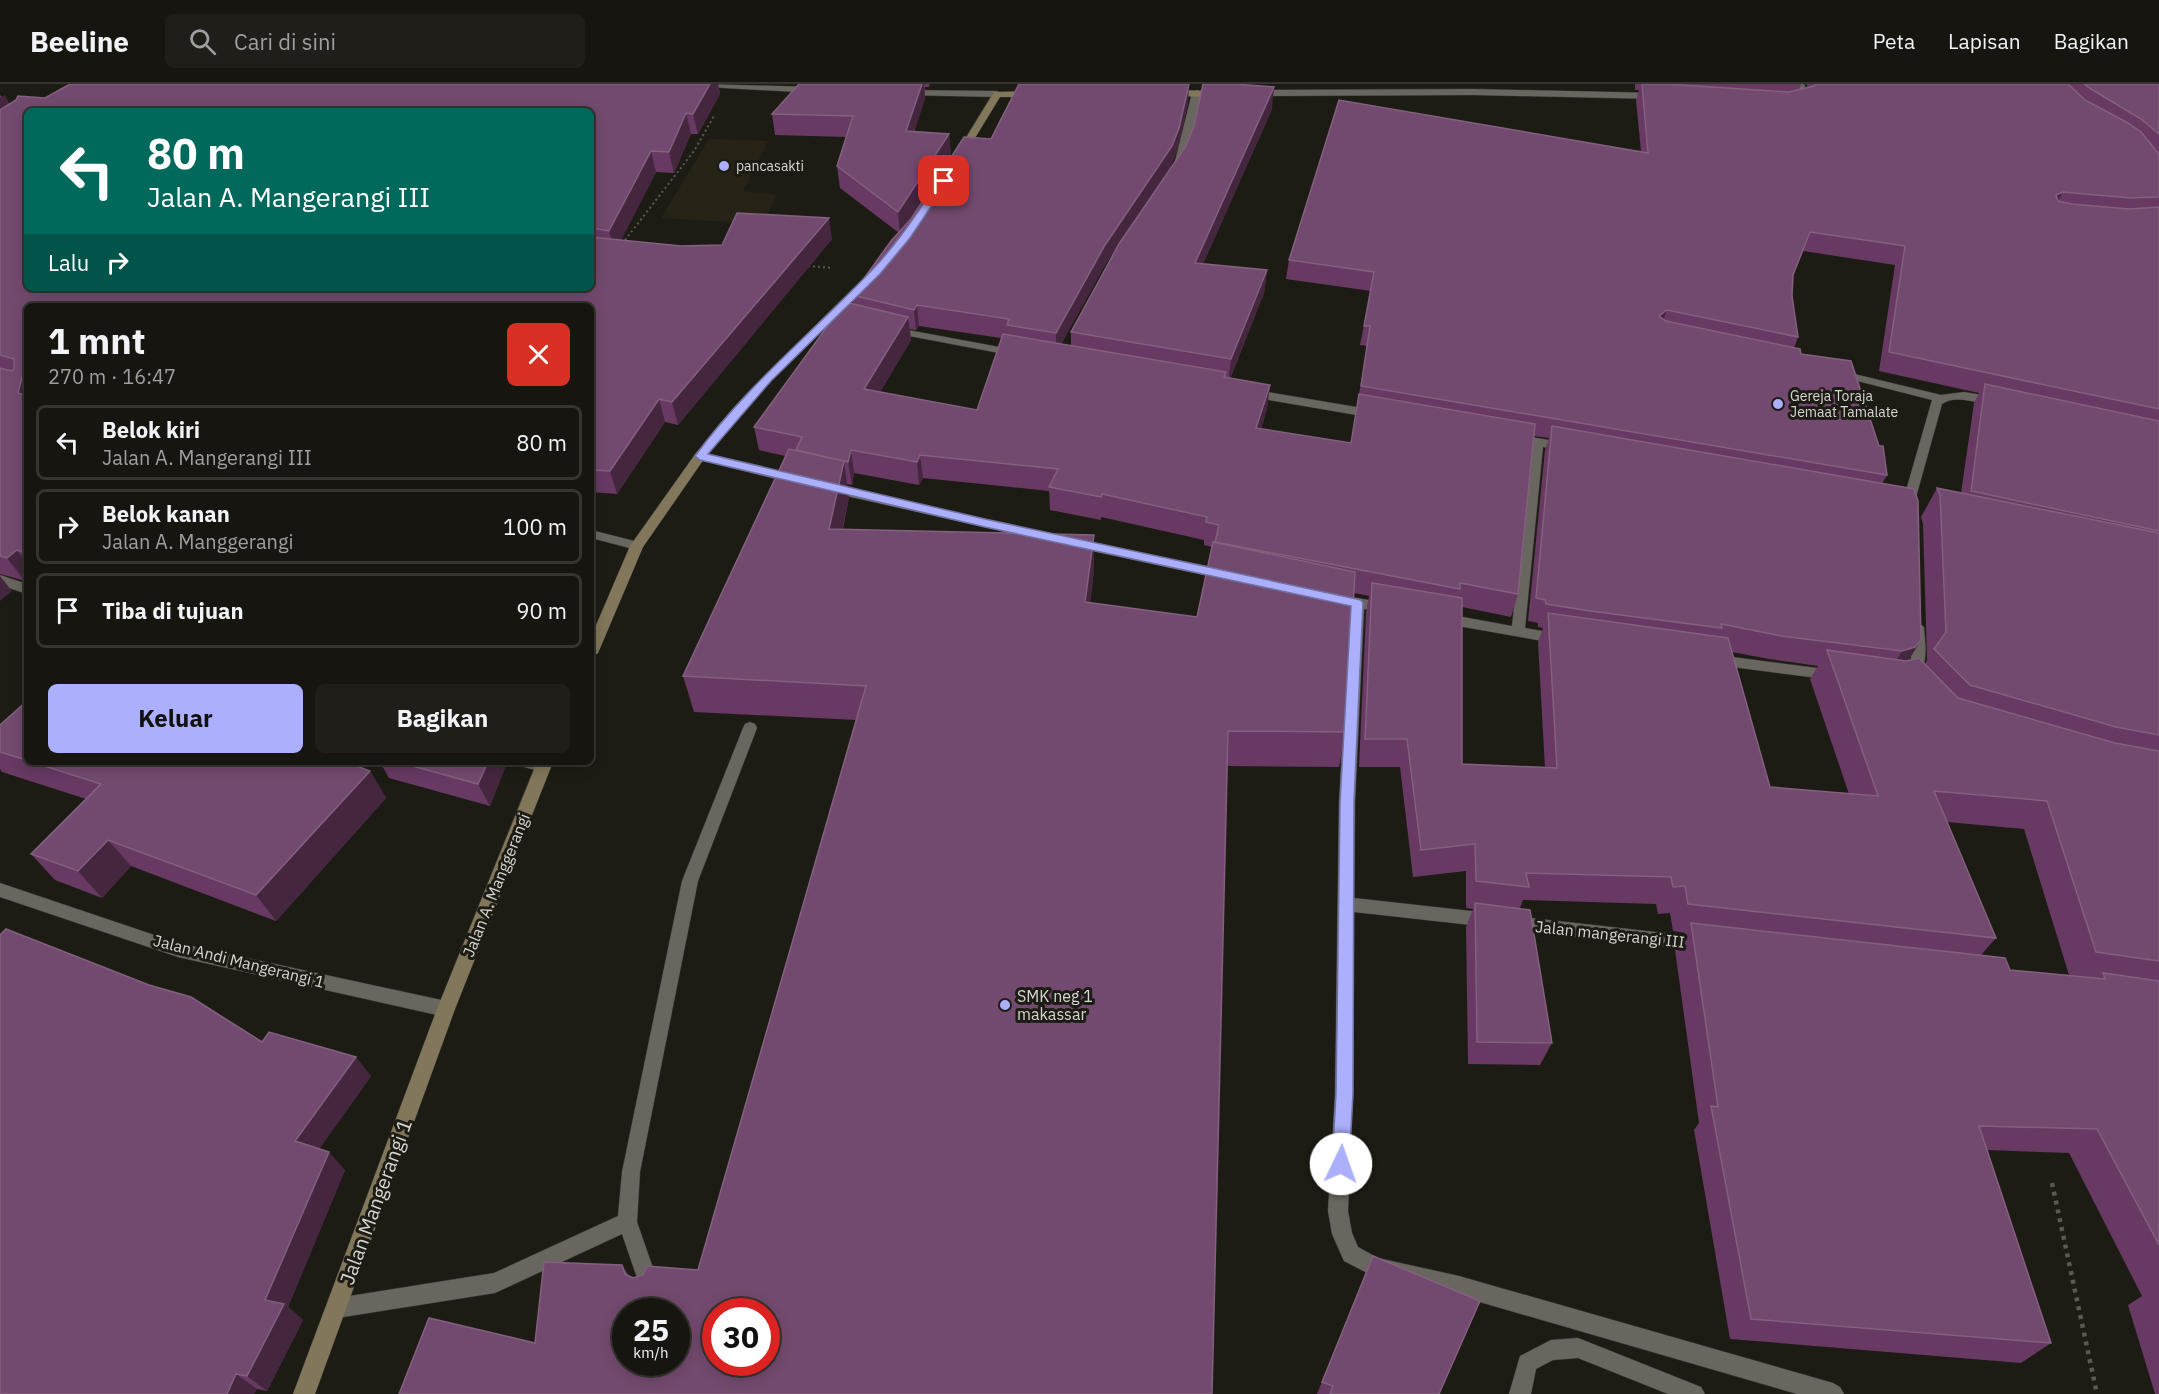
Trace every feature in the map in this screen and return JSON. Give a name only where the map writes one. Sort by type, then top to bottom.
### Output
[{"type":"street","points":[[706,84],[820,91]]},
{"type":"street","points":[[1782,105],[1800,103],[1804,95],[1800,84]]},
{"type":"street","points":[[1162,93],[1228,90]]},
{"type":"street","points":[[1245,93],[1474,92],[1624,94],[1669,97]]},
{"type":"street","points":[[890,93],[1042,94]]},
{"type":"street","points":[[1173,176],[1185,148],[1197,93]]},
{"type":"street","points":[[956,162],[997,94]]},
{"type":"street","points":[[594,646],[637,546],[700,456],[767,379],[836,316],[876,272]]},
{"type":"street","points":[[884,328],[926,338],[1027,355]]},
{"type":"street","points":[[1822,369],[1940,398],[1962,396],[2014,405]]},
{"type":"street","points":[[1235,390],[1386,416]]},
{"type":"street","points":[[1914,524],[1907,507],[1936,402],[1940,398]]},
{"type":"street","points":[[1502,436],[1583,450]]},
{"type":"street","points":[[1518,632],[1537,442]]},
{"type":"street","points":[[700,456],[835,489],[1237,578]]},
{"type":"street","points":[[594,535],[637,546]]},
{"type":"street","points":[[0,580],[24,588]]},
{"type":"street","points":[[1325,597],[1403,612]]},
{"type":"street","points":[[1357,603],[1347,802],[1344,1094],[1338,1211],[1341,1234],[1351,1254],[1375,1267],[1459,1286],[1833,1394]]},
{"type":"street","points":[[1426,615],[1570,640]]},
{"type":"street","points":[[1904,682],[1914,671],[1918,661],[1916,615]]},
{"type":"street","points":[[1698,657],[1851,677]]},
{"type":"street","points":[[651,1292],[627,1222],[630,1172],[690,881],[750,728]]},
{"type":"street","name":"Jalan A. Manggerangi","points":[[446,1009],[544,765]]},
{"type":"street","name":"Jalan Andi Mangerangi 1","points":[[0,890],[178,950],[446,1009]]},
{"type":"street","name":"Jalan mangerangi III","points":[[1346,904],[1722,946]]},
{"type":"street","name":"Jalan Mangerangi 1","points":[[304,1394],[446,1009]]},
{"type":"street","points":[[337,1308],[495,1283],[627,1222]]},
{"type":"street","points":[[1520,1394],[1527,1363],[1551,1350],[1578,1348],[1694,1394]]},
{"type":"path","points":[[619,248],[694,152],[732,86]]},
{"type":"path","points":[[798,265],[876,272]]},
{"type":"path","points":[[2052,1183],[2097,1394]]},
{"type":"shaded area","name":"pancasakti","points":[[709,139],[768,141],[743,191],[777,195],[762,224],[661,218]]},
{"type":"building","points":[[70,84],[710,84],[693,114],[686,113],[669,152],[651,151],[609,231],[594,228],[594,108],[24,108],[24,291],[594,291],[594,237],[681,246],[722,245],[737,213],[829,218],[672,402],[659,399],[610,471],[594,470],[594,303],[24,303],[24,370],[18,393],[24,395],[24,553],[17,550],[7,558],[0,556],[0,368],[11,371],[14,369],[14,359],[0,355],[0,110],[16,100],[18,96],[45,98]]},
{"type":"building","points":[[799,84],[922,84],[906,131],[949,134],[898,212],[837,166],[853,116],[772,114]]},
{"type":"building","points":[[1019,84],[1189,84],[1179,128],[1172,146],[1105,245],[1056,333],[1007,325],[1009,319],[917,305],[914,310],[852,295],[891,241],[911,219],[964,137],[991,139]]},
{"type":"building","points":[[1203,84],[1274,87],[1195,263],[1267,270],[1231,359],[1071,332],[1119,244],[1186,146],[1194,126]]},
{"type":"building","points":[[1642,84],[1789,92],[1815,84],[2068,84],[2085,100],[2141,132],[2159,154],[2159,197],[2130,198],[2063,192],[2056,195],[2058,201],[2072,204],[2129,209],[2159,207],[2159,409],[1889,352],[1905,246],[1810,232],[1793,275],[1792,296],[1798,337],[1667,310],[1659,316],[1666,321],[1800,349],[1801,354],[1851,361],[1879,446],[1883,446],[1887,475],[1361,386],[1370,326],[1364,326],[1374,272],[1289,260],[1339,100],[1648,153]]},
{"type":"building","points":[[2084,84],[2159,84],[2159,134],[2141,119]]},
{"type":"building","points":[[845,302],[908,317],[864,389],[977,410],[1003,334],[1226,372],[1224,377],[1270,385],[1256,428],[1351,443],[1359,394],[1535,424],[1518,594],[1460,583],[1460,589],[1215,542],[1219,525],[1206,522],[1207,517],[1102,494],[1101,497],[1049,487],[1058,469],[920,455],[917,462],[851,450],[848,462],[796,450],[802,437],[754,427]]},
{"type":"building","points":[[1985,384],[2159,421],[2159,531],[1971,491]]},
{"type":"building","points":[[1552,426],[1914,489],[1918,501],[1921,640],[1915,647],[1902,651],[1781,636],[1721,624],[1722,628],[1546,604],[1545,600],[1536,598]]},
{"type":"building","name":"SMK neg 1 makassar","points":[[789,449],[844,461],[829,529],[1094,535],[1085,602],[1197,617],[1213,542],[1355,572],[1346,732],[1228,731],[1212,1394],[399,1394],[429,1318],[535,1343],[544,1262],[622,1265],[625,1274],[633,1278],[643,1275],[647,1266],[698,1270],[866,686],[683,676]]},
{"type":"building","points":[[1937,488],[2159,533],[2159,735],[2116,727],[1970,685],[1934,649],[1946,632],[1940,495]]},
{"type":"building","points":[[1372,583],[1462,598],[1462,764],[1557,768],[1548,613],[1728,638],[1770,787],[1878,796],[1827,650],[1906,661],[1919,658],[1958,698],[2115,743],[2159,751],[2159,961],[2096,952],[2047,801],[1934,791],[1996,938],[1688,904],[1685,886],[1673,887],[1671,877],[1526,873],[1529,887],[1476,881],[1475,844],[1421,850],[1407,739],[1365,739]]},
{"type":"building","points":[[24,704],[24,759],[0,752],[0,725]]},
{"type":"building","points":[[41,765],[355,765],[370,771],[256,895],[108,840],[78,871],[31,854],[101,784]]},
{"type":"building","points":[[409,765],[487,765],[478,784]]},
{"type":"building","points":[[1475,903],[1530,910],[1552,1043],[1477,1042]]},
{"type":"building","points":[[1691,923],[2005,958],[2010,970],[2105,979],[2103,973],[2159,981],[2159,1245],[2097,1129],[1979,1126],[2051,1343],[1751,1319],[1711,1106],[1718,1107]]},
{"type":"building","points":[[6,929],[149,985],[191,997],[262,1042],[269,1032],[356,1057],[295,1141],[329,1152],[265,1300],[284,1304],[247,1376],[236,1374],[227,1394],[0,1394],[0,935]]},
{"type":"building","points":[[1373,1256],[1480,1301],[1439,1394],[1330,1394],[1333,1386],[1322,1382]]},
{"type":"place","name":"pancasakti","points":[[724,166]]},
{"type":"place","name":"Gereja Toraja Jemaat Tamalate","points":[[1778,404]]},
{"type":"place","name":"SMK neg 1 makassar","points":[[1005,1005]]},
{"type":"route","points":[[944,181],[907,236],[876,272],[767,379],[700,456],[985,523],[1357,603],[1347,802],[1344,1094],[1341,1164]]}]
